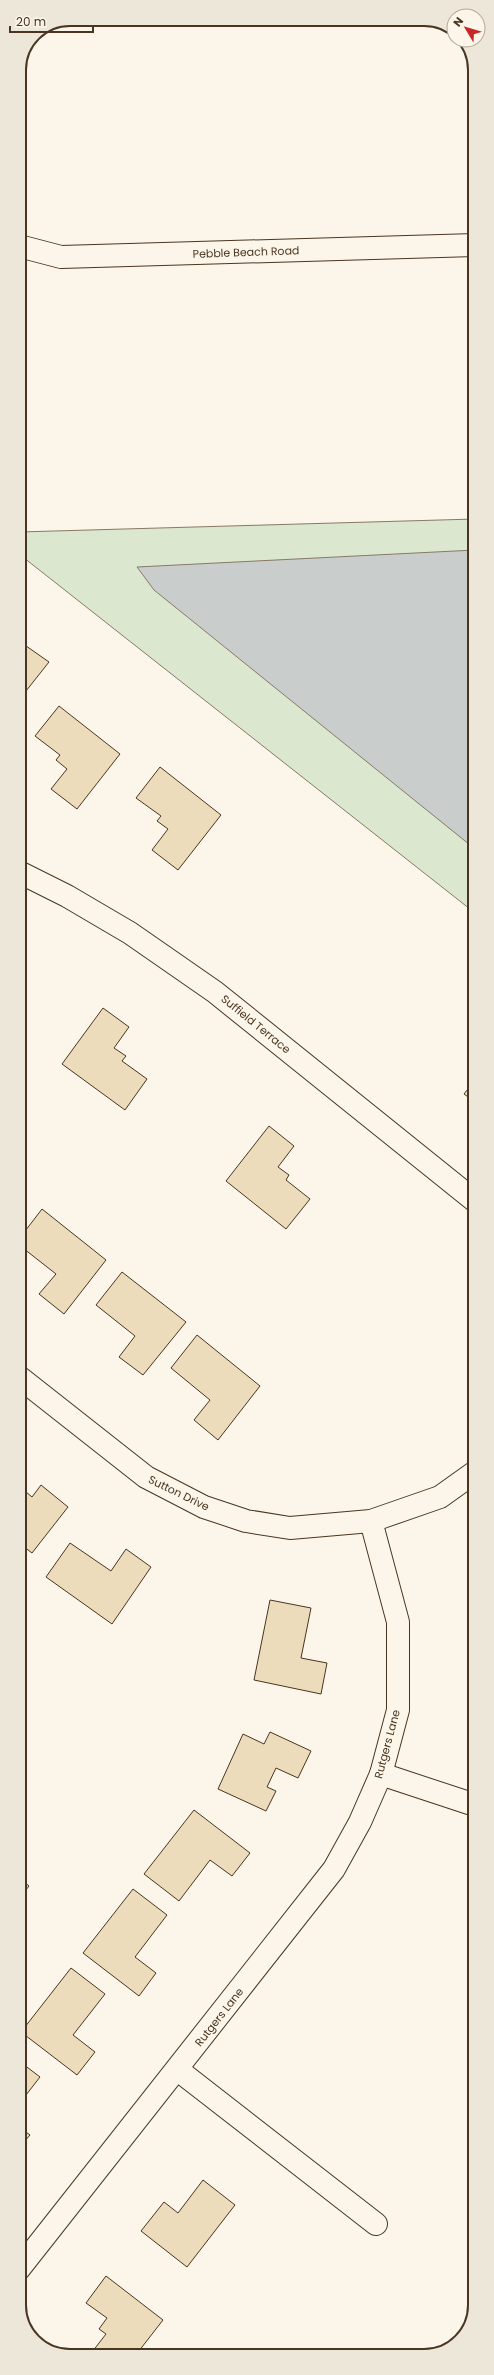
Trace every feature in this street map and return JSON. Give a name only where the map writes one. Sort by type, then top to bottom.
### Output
[{"type":"street","name":"Pebble Beach Road","points":[[26,248],[61,257],[468,245]]},
{"type":"street","name":"Suffield Terrace","points":[[26,876],[67,896],[130,933],[215,992],[468,1195]]},
{"type":"street","name":"Sutton Drive","points":[[26,1383],[146,1477],[204,1507],[246,1521],[290,1528],[371,1521]]},
{"type":"street","points":[[371,1521],[440,1497],[468,1477]]},
{"type":"street","name":"Rutgers Lane","points":[[26,2261],[178,2070],[334,1869],[360,1822],[381,1774],[398,1710],[398,1622],[371,1521]]},
{"type":"street","points":[[381,1774],[468,1803]]},
{"type":"street","points":[[178,2070],[376,2224]]},
{"type":"green space","points":[[468,519],[468,907],[26,560],[26,532]]},
{"type":"shaded area","points":[[468,550],[468,843],[154,590],[137,567]]},
{"type":"building","points":[[26,646],[49,662],[26,691]]},
{"type":"building","points":[[59,706],[120,754],[77,809],[51,789],[67,769],[56,760],[60,755],[35,736]]},
{"type":"building","points":[[160,767],[221,815],[178,870],[152,850],[168,829],[157,821],[161,816],[136,798]]},
{"type":"building","points":[[103,1008],[129,1027],[114,1048],[126,1056],[122,1061],[147,1079],[125,1110],[62,1064]]},
{"type":"building","points":[[468,1089],[468,1097],[464,1094]]},
{"type":"building","points":[[269,1126],[294,1146],[278,1167],[289,1175],[286,1180],[310,1199],[286,1229],[226,1181]]},
{"type":"building","points":[[42,1209],[106,1260],[64,1314],[39,1294],[56,1274],[26,1250],[26,1230]]},
{"type":"building","points":[[122,1272],[186,1322],[143,1375],[119,1357],[135,1336],[96,1305]]},
{"type":"building","points":[[197,1335],[260,1386],[218,1440],[194,1420],[210,1400],[171,1368]]},
{"type":"building","points":[[41,1485],[68,1507],[32,1553],[26,1548],[26,1492],[32,1497]]},
{"type":"building","points":[[70,1543],[111,1571],[126,1549],[151,1567],[112,1624],[46,1577]]},
{"type":"building","points":[[270,1600],[311,1608],[301,1658],[327,1663],[321,1694],[254,1680]]},
{"type":"building","points":[[270,1732],[311,1751],[298,1778],[276,1768],[267,1787],[276,1791],[266,1811],[218,1789],[243,1734],[264,1744]]},
{"type":"building","points":[[194,1810],[250,1853],[232,1876],[210,1860],[179,1901],[144,1874]]},
{"type":"building","points":[[133,1889],[167,1915],[135,1957],[156,1973],[139,1996],[83,1953]]},
{"type":"building","points":[[71,1968],[105,1994],[73,2035],[95,2052],[77,2075],[26,2036],[26,2026]]},
{"type":"building","points":[[26,2066],[40,2077],[26,2095]]},
{"type":"building","points":[[26,2132],[30,2135],[26,2140]]},
{"type":"building","points":[[203,2180],[235,2205],[187,2267],[141,2231],[164,2202],[178,2213]]},
{"type":"building","points":[[106,2276],[163,2320],[140,2349],[94,2349],[106,2334],[99,2329],[107,2318],[86,2303]]}]
